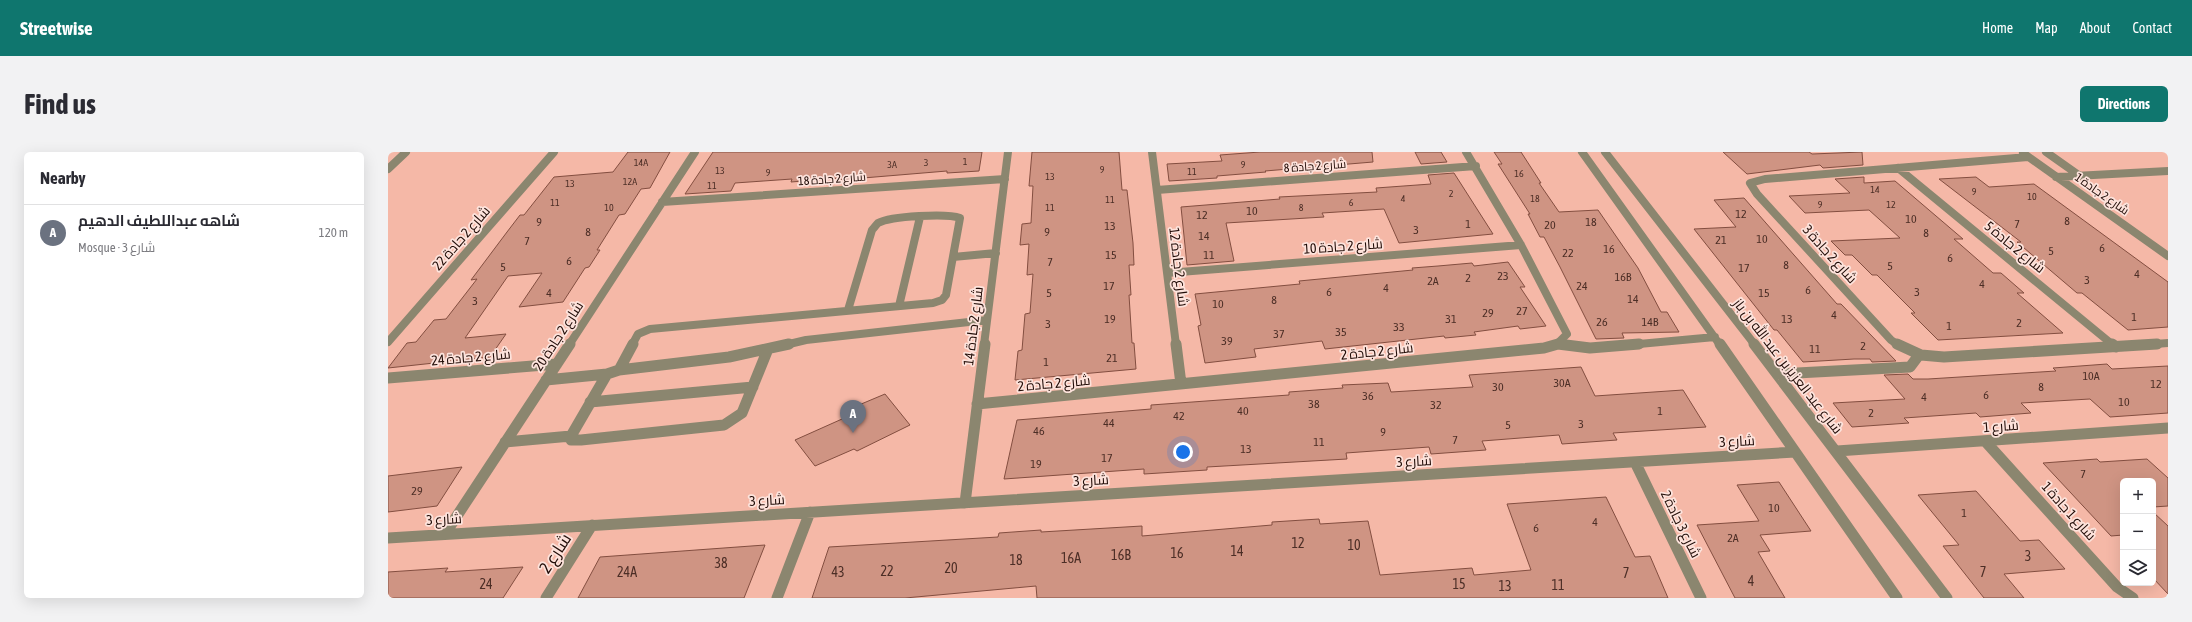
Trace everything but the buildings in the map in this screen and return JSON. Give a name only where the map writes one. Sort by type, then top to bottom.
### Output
[{"type":"street","points":[[388,169],[406,152]]},
{"type":"street","name":"شارع 2 جادة 22","points":[[388,342],[554,152]]},
{"type":"street","name":"شارع 2 جادة 20","points":[[445,534],[695,152]]},
{"type":"street","name":"شارع 2 جادة 14","points":[[965,503],[1008,152]]},
{"type":"street","name":"شارع 2 جادة 12","points":[[1152,152],[1181,384]]},
{"type":"street","points":[[1466,152],[1476,166],[1521,245],[1567,334],[1558,344]]},
{"type":"street","points":[[1582,152],[1715,337],[1897,598]]},
{"type":"street","name":"شارع عبد العزيز بن عبد الله بن باز","points":[[1605,152],[1777,374],[1947,598]]},
{"type":"street","points":[[2046,152],[2080,176]]},
{"type":"street","name":"شارع 2 جادة 3","points":[[2025,155],[1898,168],[1765,179],[1750,183],[1763,200],[1891,340],[1908,352],[1919,356],[1954,357],[2168,344]]},
{"type":"street","name":"شارع 2 جادة 1","points":[[2025,155],[2168,256]]},
{"type":"street","name":"شارع 2 جادة 8","points":[[1157,190],[1476,166]]},
{"type":"street","name":"شارع 2 جادة 5","points":[[1898,168],[2116,347]]},
{"type":"street","points":[[2056,177],[2168,171]]},
{"type":"street","name":"شارع 2 جادة 18","points":[[662,202],[1005,179]]},
{"type":"street","points":[[619,370],[638,334],[650,329],[933,303],[942,300],[946,295],[960,218],[952,215],[890,220],[878,223],[875,226],[848,310]]},
{"type":"street","points":[[899,306],[920,217]]},
{"type":"street","name":"شارع 2 جادة 10","points":[[1167,273],[1521,245]]},
{"type":"street","points":[[953,257],[996,253]]},
{"type":"street","points":[[546,380],[607,374],[619,370],[729,357],[806,340],[987,320]]},
{"type":"street","points":[[1558,344],[1590,348],[1715,337]]},
{"type":"street","name":"شارع 2 جادة 2","points":[[977,404],[1544,348],[1558,344]]},
{"type":"street","points":[[571,436],[572,440],[581,440],[709,428],[724,425],[742,413],[768,349]]},
{"type":"street","points":[[1777,374],[1910,367],[1919,356]]},
{"type":"street","name":"شارع 2 جادة 24","points":[[388,378],[557,364]]},
{"type":"street","points":[[571,436],[607,374]]},
{"type":"street","points":[[590,402],[753,388]]},
{"type":"street","name":"شارع 1","points":[[1836,451],[2168,428]]},
{"type":"street","points":[[505,442],[571,436]]},
{"type":"street","name":"شارع 1 جادة 1","points":[[1985,441],[2117,587],[2133,598]]},
{"type":"street","name":"شارع 3","points":[[388,538],[1795,452]]},
{"type":"street","name":"شارع 3 جادة 2","points":[[1635,462],[1700,598]]},
{"type":"street","points":[[777,598],[810,512]]},
{"type":"street","name":"شارع 2","points":[[546,598],[592,525]]},
{"type":"place","name":"شاهه عبداللطيف الدهيم","points":[[853,433]]}]
